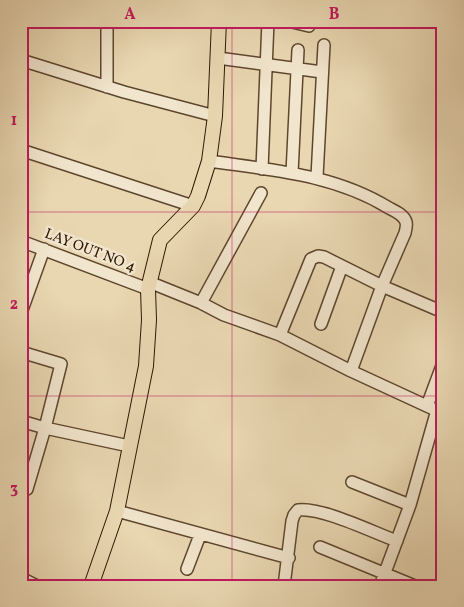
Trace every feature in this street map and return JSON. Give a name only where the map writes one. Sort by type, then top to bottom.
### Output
[{"type":"main road","points":[[91,586],[117,511],[146,366],[149,320],[148,286],[160,240],[192,206],[198,196],[209,161],[215,116],[219,21]]},
{"type":"street","points":[[107,21],[107,87]]},
{"type":"street","points":[[262,169],[268,21]]},
{"type":"street","points":[[288,21],[309,26]]},
{"type":"street","points":[[316,177],[324,45]]},
{"type":"street","points":[[292,174],[298,50]]},
{"type":"street","points":[[218,58],[322,72]]},
{"type":"street","points":[[21,60],[107,87],[215,116]]},
{"type":"street","points":[[21,150],[192,206]]},
{"type":"street","points":[[209,161],[316,177],[376,200],[403,216],[407,224],[405,233],[382,286],[351,371]]},
{"type":"street","points":[[201,303],[261,193]]},
{"type":"street","name":"LAY OUT NO 4","points":[[21,240],[201,303],[224,315],[280,335],[435,410]]},
{"type":"street","points":[[21,312],[44,249]]},
{"type":"street","points":[[280,335],[311,259],[318,256],[324,257],[382,286],[443,312]]},
{"type":"street","points":[[321,324],[342,266]]},
{"type":"street","points":[[21,352],[61,364],[27,489],[21,490]]},
{"type":"street","points":[[380,586],[410,505],[435,410],[443,363]]},
{"type":"street","points":[[21,421],[129,446]]},
{"type":"street","points":[[352,482],[410,505]]},
{"type":"street","points":[[284,586],[289,558],[292,521],[298,510],[324,513],[397,541]]},
{"type":"street","points":[[117,511],[289,558]]},
{"type":"street","points":[[187,569],[200,534]]},
{"type":"street","points":[[320,547],[414,586]]},
{"type":"street","points":[[21,578],[37,586]]}]
